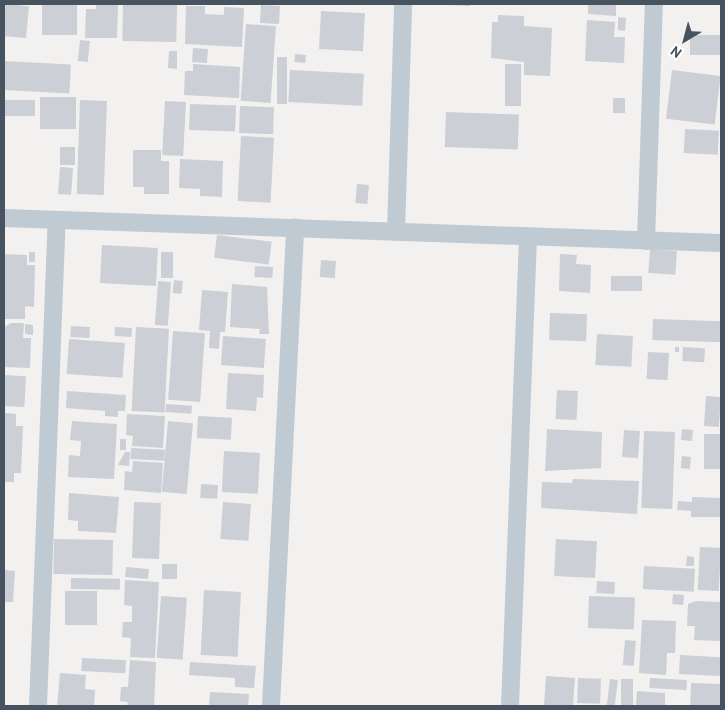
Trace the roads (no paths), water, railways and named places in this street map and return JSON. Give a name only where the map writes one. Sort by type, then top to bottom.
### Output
[{"type":"street","points":[[396,232],[403,4]]},
{"type":"street","points":[[646,241],[654,4]]},
{"type":"street","points":[[4,218],[721,244]]},
{"type":"street","points":[[38,706],[57,220]]},
{"type":"street","points":[[271,706],[296,228]]},
{"type":"street","points":[[510,706],[528,238]]}]
